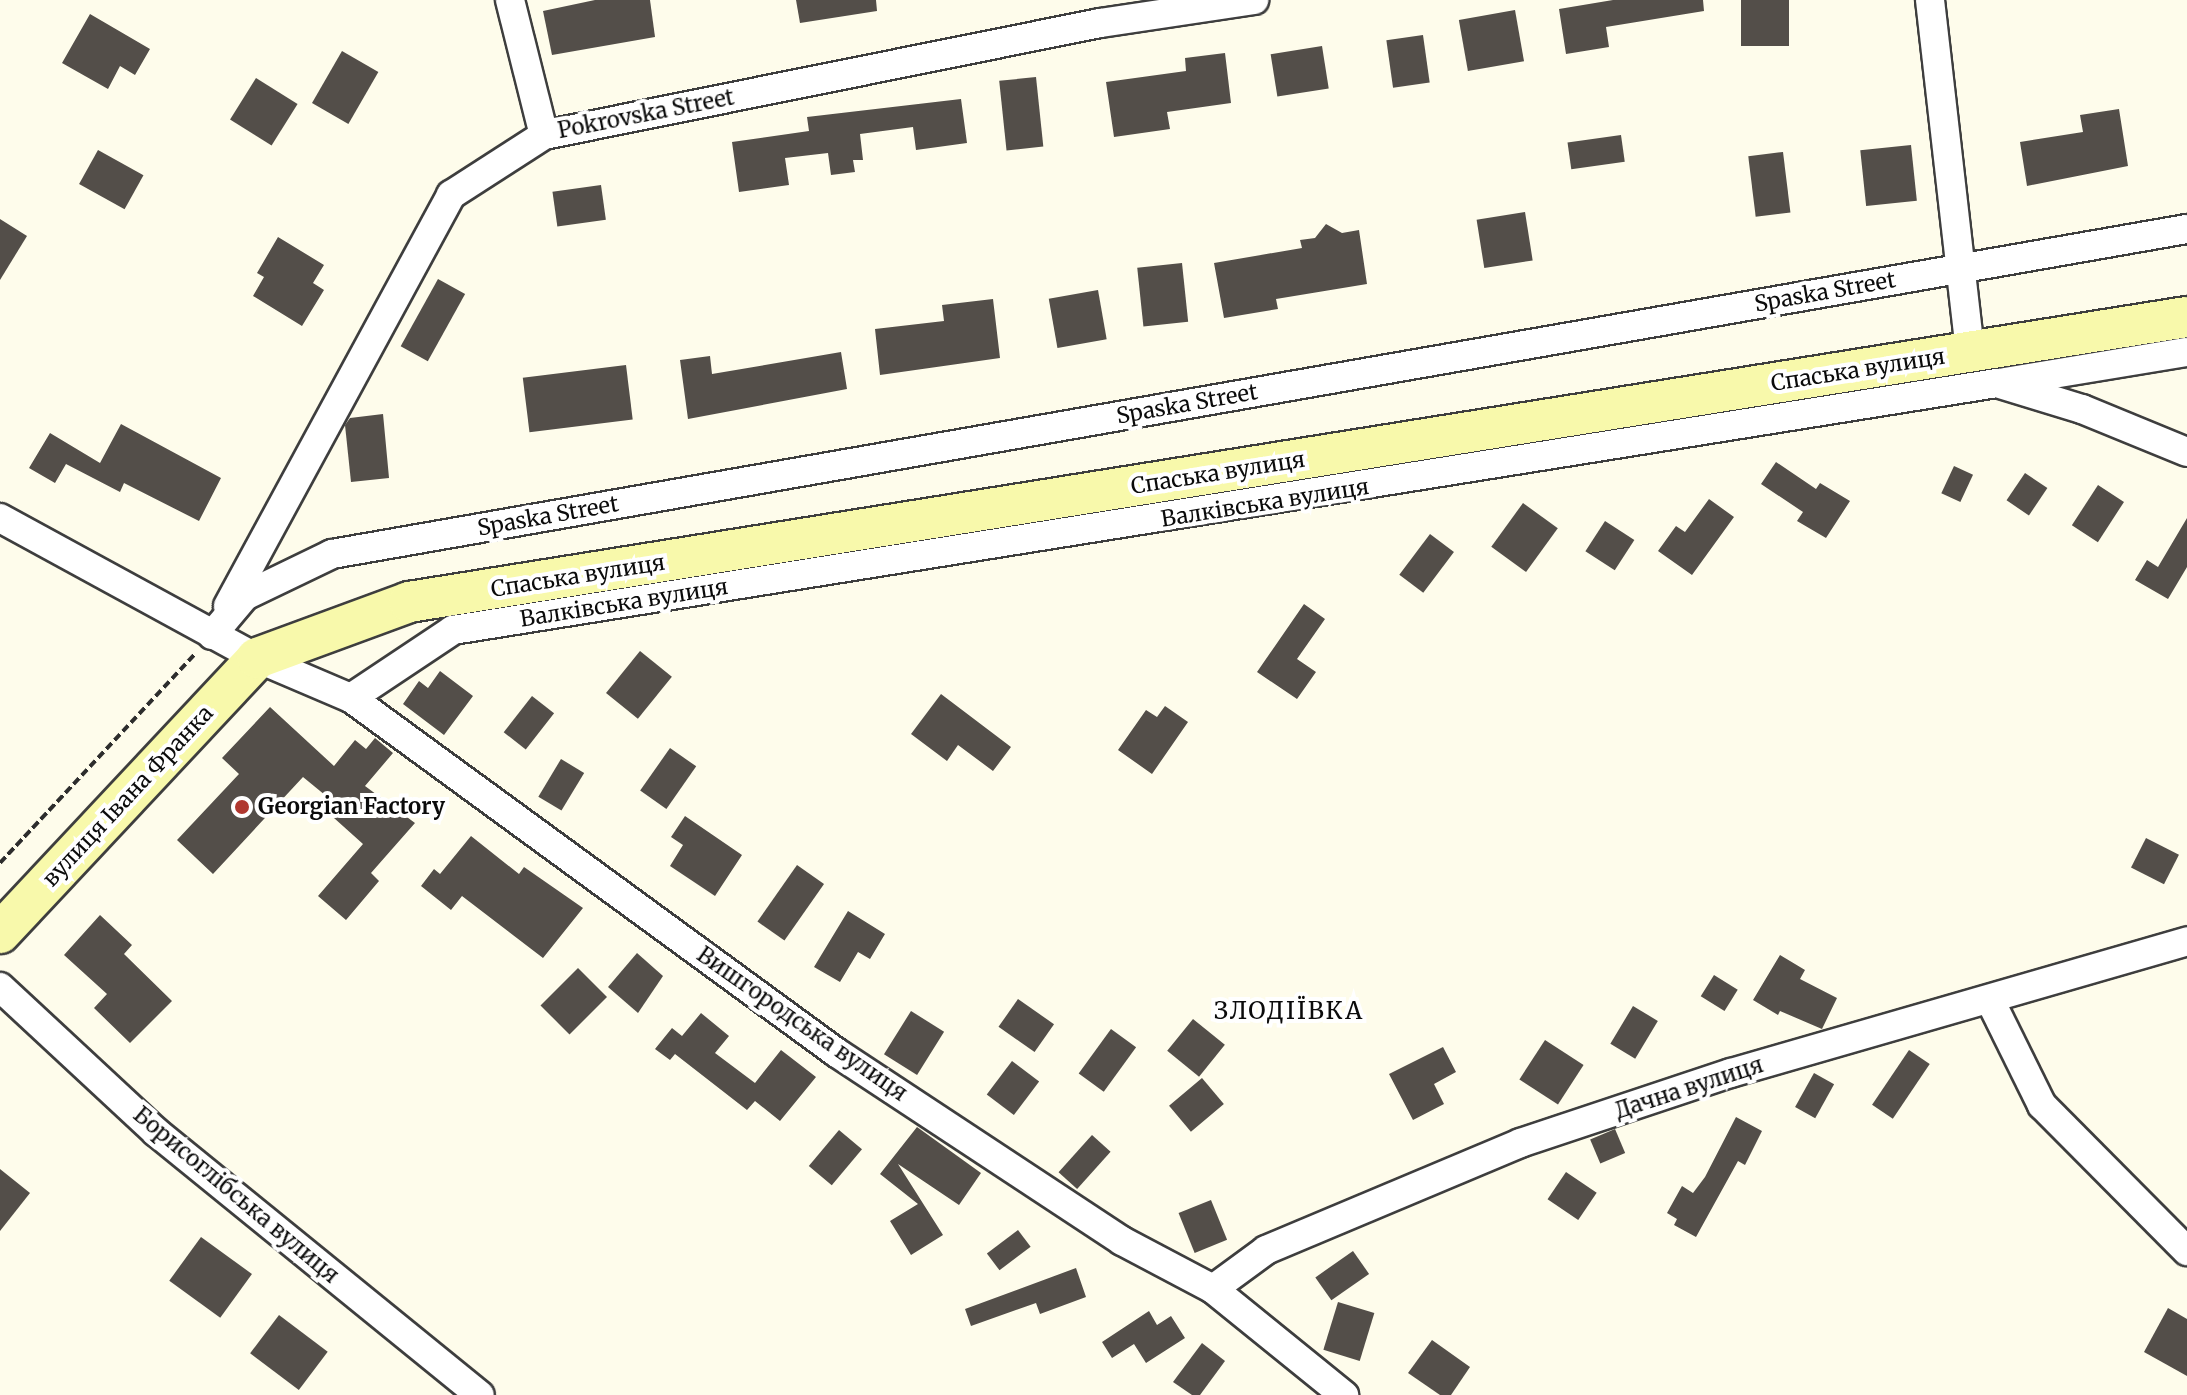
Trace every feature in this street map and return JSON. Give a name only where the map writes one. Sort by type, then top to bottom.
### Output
[{"type":"street","points":[[510,0],[544,135]]},
{"type":"street","name":"Pokrovska Street","points":[[212,635],[451,195],[544,135],[1100,23],[1254,0]]},
{"type":"street","points":[[1930,0],[1970,352]]},
{"type":"street","name":"Spaska Street","points":[[212,635],[245,596],[332,554],[2187,229]]},
{"type":"street","name":"Спаська вулиця","points":[[257,658],[409,602],[633,584],[1397,462],[1970,352],[2187,317]]},
{"type":"street","points":[[1997,383],[2187,352]]},
{"type":"street","name":"Валківська вулиця","points":[[1397,462],[1997,383],[2082,409],[2187,452]]},
{"type":"street","name":"Вишгородська вулиця","points":[[0,518],[212,635],[351,698],[837,1053],[1122,1241],[1213,1289],[1344,1395]]},
{"type":"street","name":"Валківська вулиця","points":[[351,698],[453,630],[633,584]]},
{"type":"street","name":"вулиця Івана Франка","points":[[0,933],[257,658]]},
{"type":"street","name":"Дачна вулиця","points":[[1213,1289],[1266,1250],[1520,1143],[1731,1073],[1991,1002],[2187,941]]},
{"type":"street","name":"Борисоглібська вулиця","points":[[0,987],[156,1132],[480,1395]]},
{"type":"street","points":[[1991,1002],[2042,1105],[2187,1251]]},
{"type":"path","points":[[0,863],[212,635]]},
{"type":"building","points":[[595,0],[650,0],[655,37],[552,55],[543,11]]},
{"type":"building","points":[[796,0],[876,0],[877,11],[800,23]]},
{"type":"building","points":[[1613,0],[1703,0],[1704,11],[1606,27],[1609,47],[1566,54],[1559,9]]},
{"type":"building","points":[[1741,0],[1789,0],[1789,46],[1741,46]]},
{"type":"building","points":[[1515,10],[1524,61],[1468,71],[1459,20]]},
{"type":"building","points":[[90,14],[150,49],[135,75],[120,66],[108,89],[62,63]]},
{"type":"building","points":[[1423,35],[1430,83],[1393,88],[1386,40]]},
{"type":"building","points":[[1322,46],[1329,88],[1277,97],[1271,54]]},
{"type":"building","points":[[342,51],[378,72],[348,124],[312,103]]},
{"type":"building","points":[[1225,53],[1231,103],[1167,112],[1170,129],[1114,137],[1106,82],[1186,71],[1185,58]]},
{"type":"building","points":[[1036,77],[1043,147],[1007,150],[999,81]]},
{"type":"building","points":[[256,78],[298,104],[272,146],[230,120]]},
{"type":"building","points":[[961,99],[967,143],[916,150],[913,127],[860,134],[863,160],[853,160],[855,172],[831,175],[828,153],[785,158],[789,185],[739,192],[732,142],[809,131],[807,117]]},
{"type":"building","points":[[2119,109],[2128,166],[2027,186],[2020,142],[2083,132],[2080,115]]},
{"type":"building","points":[[1621,135],[1625,162],[1571,169],[1568,143]]},
{"type":"building","points":[[1911,145],[1917,201],[1866,206],[1860,150]]},
{"type":"building","points":[[98,150],[143,175],[125,209],[79,184]]},
{"type":"building","points":[[1783,152],[1790,213],[1756,217],[1748,156]]},
{"type":"building","points":[[601,185],[606,220],[557,226],[552,192]]},
{"type":"building","points":[[1525,212],[1533,260],[1484,268],[1477,220]]},
{"type":"building","points":[[0,219],[27,236],[0,280]]},
{"type":"building","points":[[1326,224],[1342,233],[1359,230],[1367,284],[1276,299],[1278,309],[1224,318],[1214,263],[1302,248],[1300,240],[1315,238]]},
{"type":"building","points":[[278,237],[324,265],[313,283],[324,290],[302,326],[253,296],[264,277],[257,273]]},
{"type":"building","points":[[1182,263],[1188,322],[1143,326],[1137,268]]},
{"type":"building","points":[[438,279],[465,294],[428,361],[401,346]]},
{"type":"building","points":[[1098,290],[1107,339],[1057,348],[1049,299]]},
{"type":"building","points":[[993,299],[1000,358],[880,375],[875,329],[944,321],[942,305]]},
{"type":"building","points":[[841,352],[847,389],[688,419],[680,360],[710,356],[712,374]]},
{"type":"building","points":[[626,365],[633,420],[529,432],[523,378]]},
{"type":"building","points":[[383,414],[389,478],[351,482],[345,425],[350,418]]},
{"type":"building","points":[[121,424],[221,478],[199,521],[124,483],[120,492],[66,464],[55,483],[29,468],[50,433],[100,463]]},
{"type":"building","points":[[1776,462],[1816,489],[1820,483],[1850,501],[1826,538],[1797,521],[1803,512],[1761,484]]},
{"type":"building","points":[[1954,466],[1973,475],[1960,502],[1941,493]]},
{"type":"building","points":[[2025,473],[2047,488],[2029,515],[2007,500]]},
{"type":"building","points":[[2098,485],[2124,502],[2098,542],[2072,525]]},
{"type":"building","points":[[1709,499],[1734,517],[1692,575],[1658,551],[1676,526],[1685,532]]},
{"type":"building","points":[[1523,503],[1558,528],[1526,572],[1491,547]]},
{"type":"building","points":[[2187,518],[2187,567],[2168,599],[2135,580],[2147,560],[2158,567]]},
{"type":"building","points":[[1605,521],[1634,540],[1615,570],[1585,551]]},
{"type":"building","points":[[1430,534],[1454,552],[1423,593],[1399,575]]},
{"type":"building","points":[[1304,604],[1325,619],[1297,659],[1316,672],[1297,699],[1257,672]]},
{"type":"building","points":[[640,651],[672,677],[638,719],[606,693]]},
{"type":"building","points":[[440,671],[473,696],[444,735],[403,704],[419,681],[428,688]]},
{"type":"building","points":[[941,694],[1011,747],[993,771],[958,745],[947,761],[911,734]]},
{"type":"building","points":[[532,696],[554,713],[526,749],[504,732]]},
{"type":"building","points":[[1165,706],[1188,722],[1152,774],[1118,750],[1146,710],[1157,717]]},
{"type":"building","points":[[270,707],[334,766],[355,740],[366,749],[375,738],[393,753],[365,786],[415,823],[371,873],[379,881],[346,920],[318,896],[363,844],[334,818],[342,809],[303,777],[213,874],[177,840],[239,774],[222,758]]},
{"type":"building","points":[[670,748],[696,766],[666,809],[640,791]]},
{"type":"building","points":[[561,759],[584,773],[561,811],[538,797]]},
{"type":"building","points":[[685,816],[742,855],[715,896],[670,866],[683,845],[671,837]]},
{"type":"building","points":[[471,836],[519,874],[524,867],[583,908],[543,958],[462,896],[451,910],[421,886],[434,869],[440,874]]},
{"type":"building","points":[[2146,838],[2179,855],[2164,884],[2131,867]]},
{"type":"building","points":[[797,865],[824,884],[784,940],[757,922]]},
{"type":"building","points":[[848,911],[885,934],[870,959],[858,952],[840,982],[814,967]]},
{"type":"building","points":[[100,915],[132,945],[124,954],[172,1001],[130,1043],[94,1008],[107,994],[64,955]]},
{"type":"building","points":[[637,953],[663,976],[638,1013],[608,987]]},
{"type":"building","points":[[1780,955],[1805,970],[1800,979],[1837,998],[1822,1029],[1780,1011],[1778,1015],[1753,1000]]},
{"type":"building","points":[[578,968],[607,997],[570,1034],[541,1005]]},
{"type":"building","points":[[1714,975],[1738,990],[1724,1011],[1701,996]]},
{"type":"building","points":[[1018,999],[1054,1024],[1035,1052],[998,1027]]},
{"type":"building","points":[[1633,1006],[1658,1021],[1635,1059],[1610,1044]]},
{"type":"building","points":[[911,1011],[944,1032],[917,1075],[884,1054]]},
{"type":"building","points":[[701,1013],[729,1036],[715,1053],[755,1083],[781,1050],[816,1077],[780,1121],[755,1101],[747,1110],[675,1054],[670,1060],[655,1049],[672,1028],[682,1036]]},
{"type":"building","points":[[1193,1019],[1225,1045],[1199,1077],[1167,1051]]},
{"type":"building","points":[[1111,1029],[1136,1047],[1104,1092],[1079,1073]]},
{"type":"building","points":[[1545,1040],[1584,1065],[1558,1104],[1519,1079]]},
{"type":"building","points":[[1443,1047],[1456,1072],[1434,1084],[1444,1104],[1413,1120],[1389,1074]]},
{"type":"building","points":[[1909,1050],[1930,1064],[1893,1119],[1872,1105]]},
{"type":"building","points":[[1012,1061],[1039,1081],[1014,1115],[987,1095]]},
{"type":"building","points":[[1814,1073],[1834,1084],[1815,1118],[1795,1107]]},
{"type":"building","points":[[1202,1078],[1224,1104],[1191,1132],[1169,1106]]},
{"type":"building","points":[[1736,1117],[1762,1131],[1745,1165],[1738,1161],[1696,1237],[1674,1225],[1677,1219],[1667,1213],[1682,1186],[1693,1193],[1705,1177]]},
{"type":"building","points":[[917,1127],[981,1173],[959,1205],[898,1164],[943,1235],[911,1255],[890,1221],[918,1204],[880,1174]]},
{"type":"building","points":[[1615,1129],[1625,1153],[1600,1163],[1590,1140]]},
{"type":"building","points":[[839,1130],[862,1149],[832,1185],[809,1166]]},
{"type":"building","points":[[1092,1135],[1111,1152],[1077,1189],[1059,1172]]},
{"type":"building","points":[[0,1169],[30,1193],[0,1231]]},
{"type":"building","points":[[1566,1172],[1597,1193],[1578,1220],[1548,1199]]},
{"type":"building","points":[[1211,1200],[1227,1240],[1195,1253],[1179,1213]]},
{"type":"building","points":[[1018,1230],[1031,1247],[999,1270],[987,1253]]},
{"type":"building","points":[[201,1237],[252,1274],[220,1318],[169,1281]]},
{"type":"building","points":[[1353,1251],[1369,1274],[1331,1300],[1315,1277]]},
{"type":"building","points":[[1076,1268],[1086,1297],[1040,1314],[1036,1303],[971,1326],[965,1309]]},
{"type":"building","points":[[1338,1302],[1374,1313],[1360,1361],[1323,1350]]},
{"type":"building","points":[[2168,1308],[2187,1319],[2187,1376],[2144,1352]]},
{"type":"building","points":[[1149,1311],[1157,1325],[1171,1316],[1185,1338],[1146,1363],[1134,1344],[1112,1358],[1102,1342]]},
{"type":"building","points":[[279,1315],[328,1352],[299,1390],[250,1353]]},
{"type":"building","points":[[1432,1340],[1470,1367],[1451,1395],[1440,1395],[1408,1373]]},
{"type":"building","points":[[1202,1343],[1225,1361],[1200,1395],[1192,1395],[1173,1382]]},
{"type":"place","name":"Georgian Factory","points":[[242,807]]},
{"type":"district","name":"ЗЛОДІЇВКА","points":[[1289,1011]]}]
